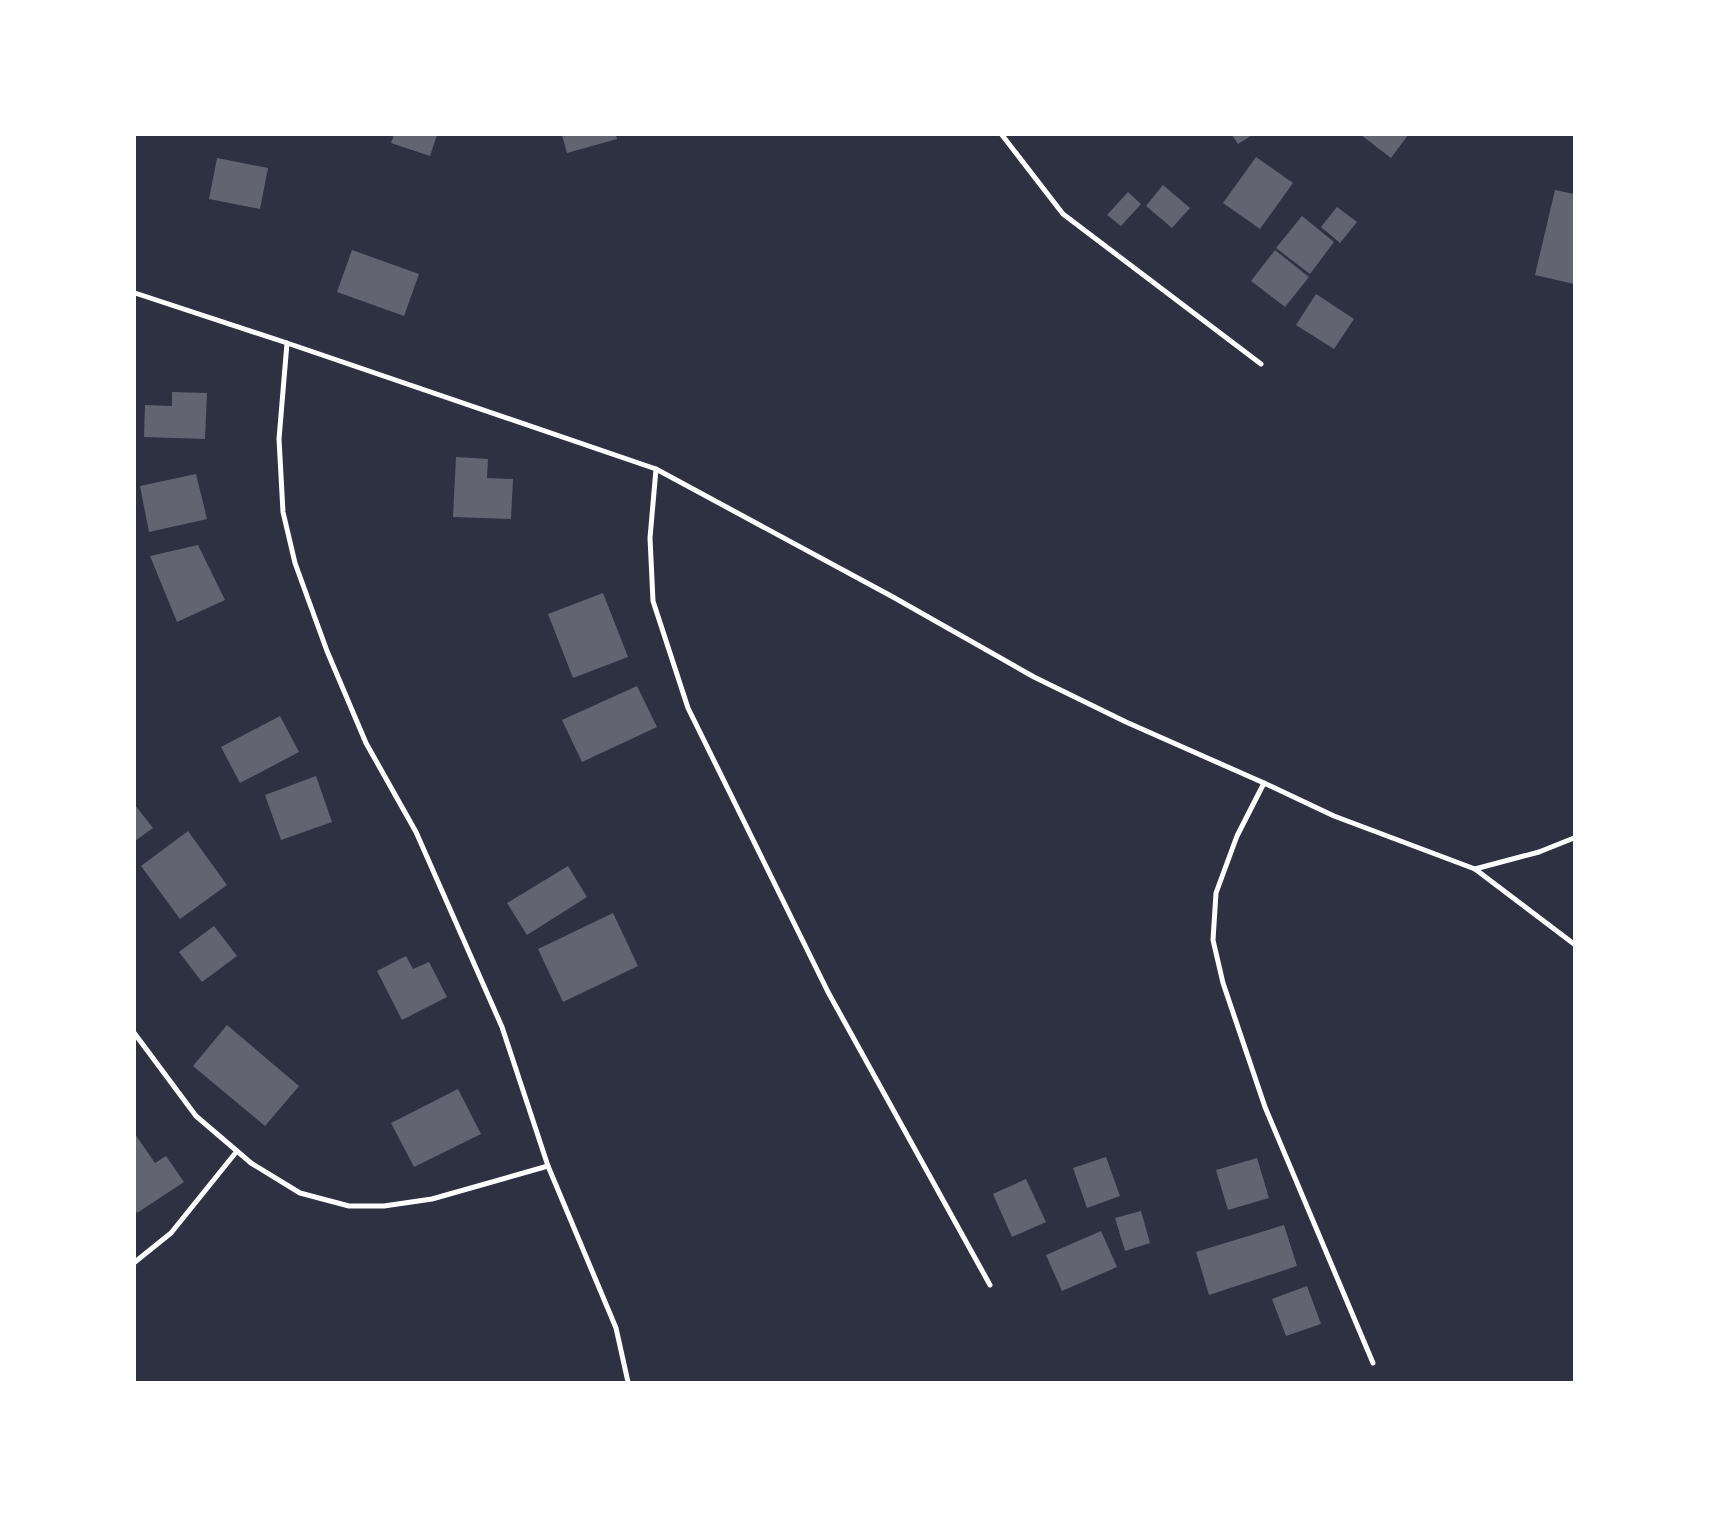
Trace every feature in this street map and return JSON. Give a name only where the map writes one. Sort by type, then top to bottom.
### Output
[{"type":"street","points":[[1002,135],[1063,214],[1261,364]]},
{"type":"street","points":[[135,293],[656,469],[893,596],[1034,676],[1126,722],[1334,816],[1475,869],[1574,944]]},
{"type":"street","points":[[287,343],[279,439],[283,512],[295,563],[327,652],[366,743],[416,832],[502,1027],[548,1166],[616,1328],[628,1382]]},
{"type":"street","points":[[656,469],[650,538],[653,601],[688,708],[828,992],[990,1285]]},
{"type":"street","points":[[1264,783],[1238,836],[1216,893],[1213,940],[1223,982],[1265,1107],[1373,1363]]},
{"type":"street","points":[[1475,869],[1539,852],[1574,838]]},
{"type":"street","points":[[135,1034],[196,1116],[251,1163],[300,1194],[349,1206],[384,1206],[432,1199],[548,1166]]},
{"type":"street","points":[[135,1262],[171,1233],[237,1151]]},
{"type":"building","points":[[394,135],[437,135],[430,156],[391,143]]},
{"type":"building","points":[[562,135],[616,135],[617,139],[567,153]]},
{"type":"building","points":[[1232,135],[1252,135],[1238,144]]},
{"type":"building","points":[[1361,135],[1408,135],[1391,158]]},
{"type":"building","points":[[1256,157],[1293,183],[1260,229],[1223,203]]},
{"type":"building","points":[[217,158],[268,168],[260,209],[209,199]]},
{"type":"building","points":[[1163,185],[1190,208],[1172,228],[1146,206]]},
{"type":"building","points":[[1555,190],[1574,194],[1574,284],[1535,275]]},
{"type":"building","points":[[1128,192],[1141,204],[1121,226],[1107,215]]},
{"type":"building","points":[[1337,207],[1357,222],[1340,243],[1321,227]]},
{"type":"building","points":[[1302,216],[1334,242],[1310,274],[1276,248]]},
{"type":"building","points":[[352,250],[419,274],[404,316],[337,292]]},
{"type":"building","points":[[1275,250],[1309,277],[1285,307],[1251,281]]},
{"type":"building","points":[[1316,294],[1354,319],[1334,349],[1296,325]]},
{"type":"building","points":[[172,392],[207,393],[205,439],[144,437],[145,405],[172,406]]},
{"type":"building","points":[[456,457],[488,459],[487,478],[513,479],[511,519],[453,517]]},
{"type":"building","points":[[196,474],[207,519],[149,532],[140,486]]},
{"type":"building","points":[[198,545],[225,600],[177,622],[150,556]]},
{"type":"building","points":[[603,593],[628,657],[573,678],[548,614]]},
{"type":"building","points":[[637,686],[657,727],[582,762],[562,720]]},
{"type":"building","points":[[280,716],[299,752],[240,783],[221,747]]},
{"type":"building","points":[[316,776],[332,822],[281,840],[265,795]]},
{"type":"building","points":[[135,805],[153,828],[135,841]]},
{"type":"building","points":[[188,831],[227,885],[180,919],[141,866]]},
{"type":"building","points":[[568,866],[587,897],[527,935],[507,903]]},
{"type":"building","points":[[613,913],[638,966],[563,1002],[538,949]]},
{"type":"building","points":[[214,926],[237,956],[202,982],[179,952]]},
{"type":"building","points":[[406,956],[413,969],[429,962],[447,997],[402,1020],[377,971]]},
{"type":"building","points":[[227,1025],[299,1086],[265,1126],[193,1066]]},
{"type":"building","points":[[458,1089],[481,1134],[414,1167],[391,1123]]},
{"type":"building","points":[[135,1134],[155,1163],[166,1156],[184,1182],[137,1213],[135,1209]]},
{"type":"building","points":[[1106,1157],[1120,1196],[1087,1208],[1073,1168]]},
{"type":"building","points":[[1257,1158],[1269,1198],[1228,1210],[1216,1170]]},
{"type":"building","points":[[1026,1179],[1046,1222],[1012,1237],[993,1194]]},
{"type":"building","points":[[1141,1211],[1150,1243],[1125,1251],[1115,1218]]},
{"type":"building","points":[[1284,1225],[1297,1266],[1209,1295],[1196,1252]]},
{"type":"building","points":[[1101,1231],[1117,1267],[1062,1291],[1046,1255]]},
{"type":"building","points":[[1307,1286],[1321,1324],[1286,1336],[1272,1299]]}]
